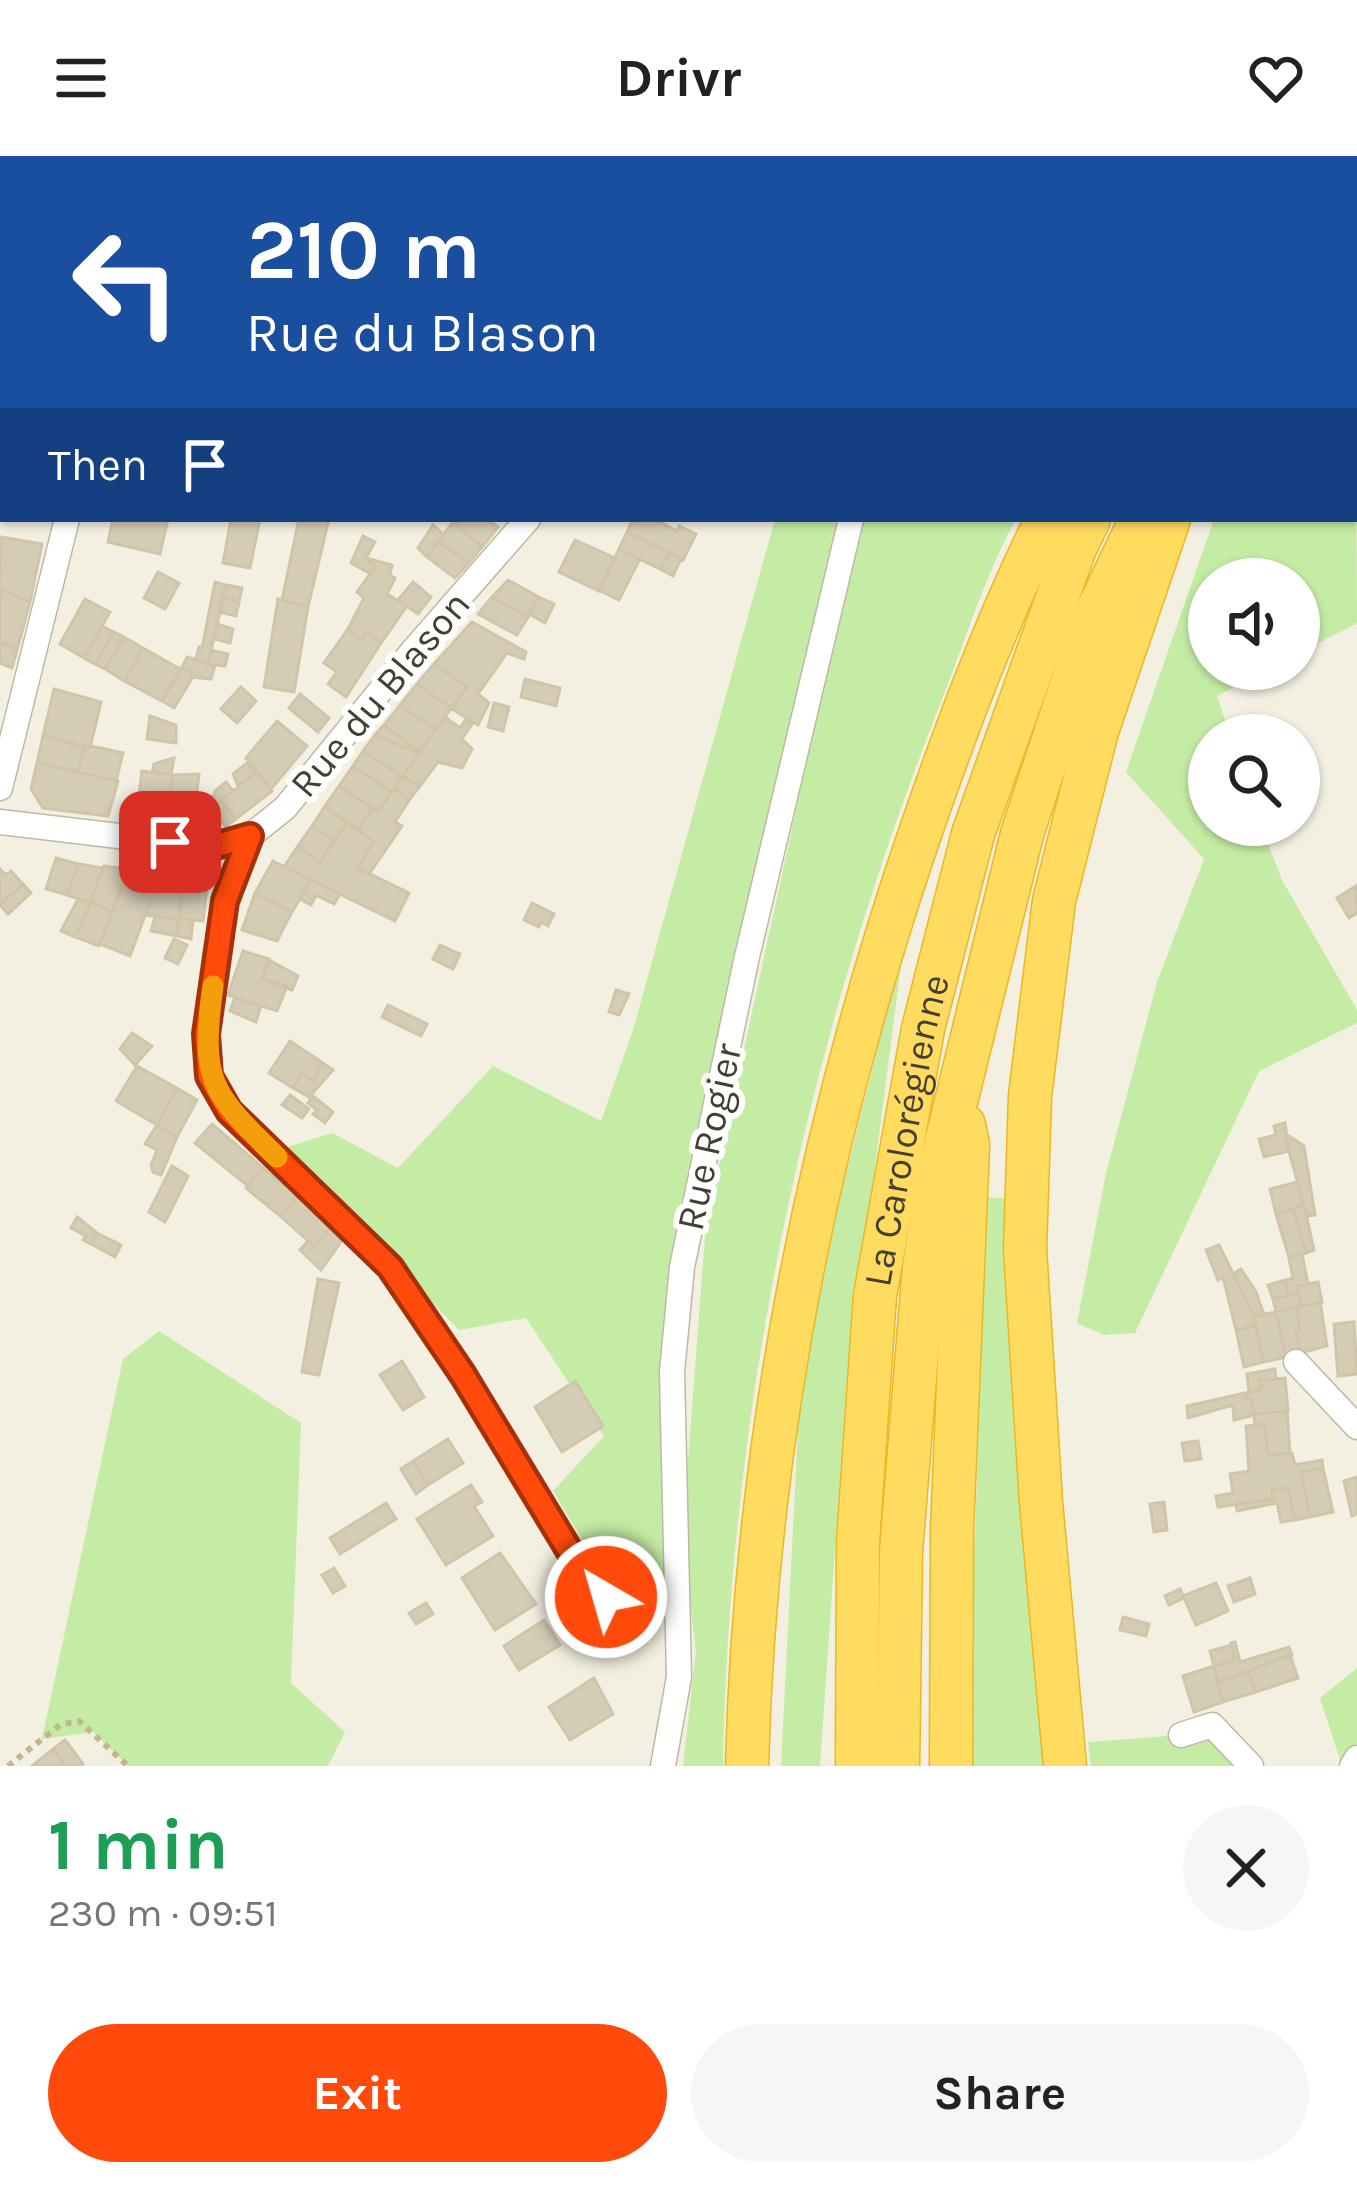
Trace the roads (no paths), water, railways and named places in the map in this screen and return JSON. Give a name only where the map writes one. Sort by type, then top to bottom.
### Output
[{"type":"highway","points":[[747,1766],[777,1416],[818,1186],[867,990],[930,804],[994,633],[1046,522]]},
{"type":"highway","name":"La Carolorégienne","points":[[856,1766],[858,1543],[875,1296],[919,1051],[974,834],[1088,522]]},
{"type":"highway","name":"La Carolorégienne","points":[[898,1766],[901,1551],[924,1267],[938,1175],[1022,834],[1092,622],[1140,522]]},
{"type":"highway","points":[[1065,1766],[1025,1250],[1030,1096],[1054,902],[1097,731],[1168,522]]},
{"type":"highway","name":"La Carolorégienne","points":[[951,1766],[952,1530],[968,1145],[958,1094]]},
{"type":"street","points":[[0,788],[66,522]]},
{"type":"street","name":"Rue du Blason","points":[[250,836],[285,808],[411,653],[526,522]]},
{"type":"street","name":"Rue Rogier","points":[[663,1766],[679,1677],[673,1372],[682,1267],[746,961],[850,522]]},
{"type":"street","points":[[0,822],[212,847],[250,836]]},
{"type":"street","points":[[250,836],[225,901],[206,1034],[209,1076],[229,1111],[390,1267],[463,1375],[592,1588],[623,1601],[676,1605]]},
{"type":"street","points":[[1296,1362],[1357,1427]]},
{"type":"street","points":[[1327,1396],[1357,1393]]},
{"type":"street","points":[[1180,1735],[1212,1725],[1251,1766]]},
{"type":"street","points":[[1352,1766],[1357,1758]]}]
